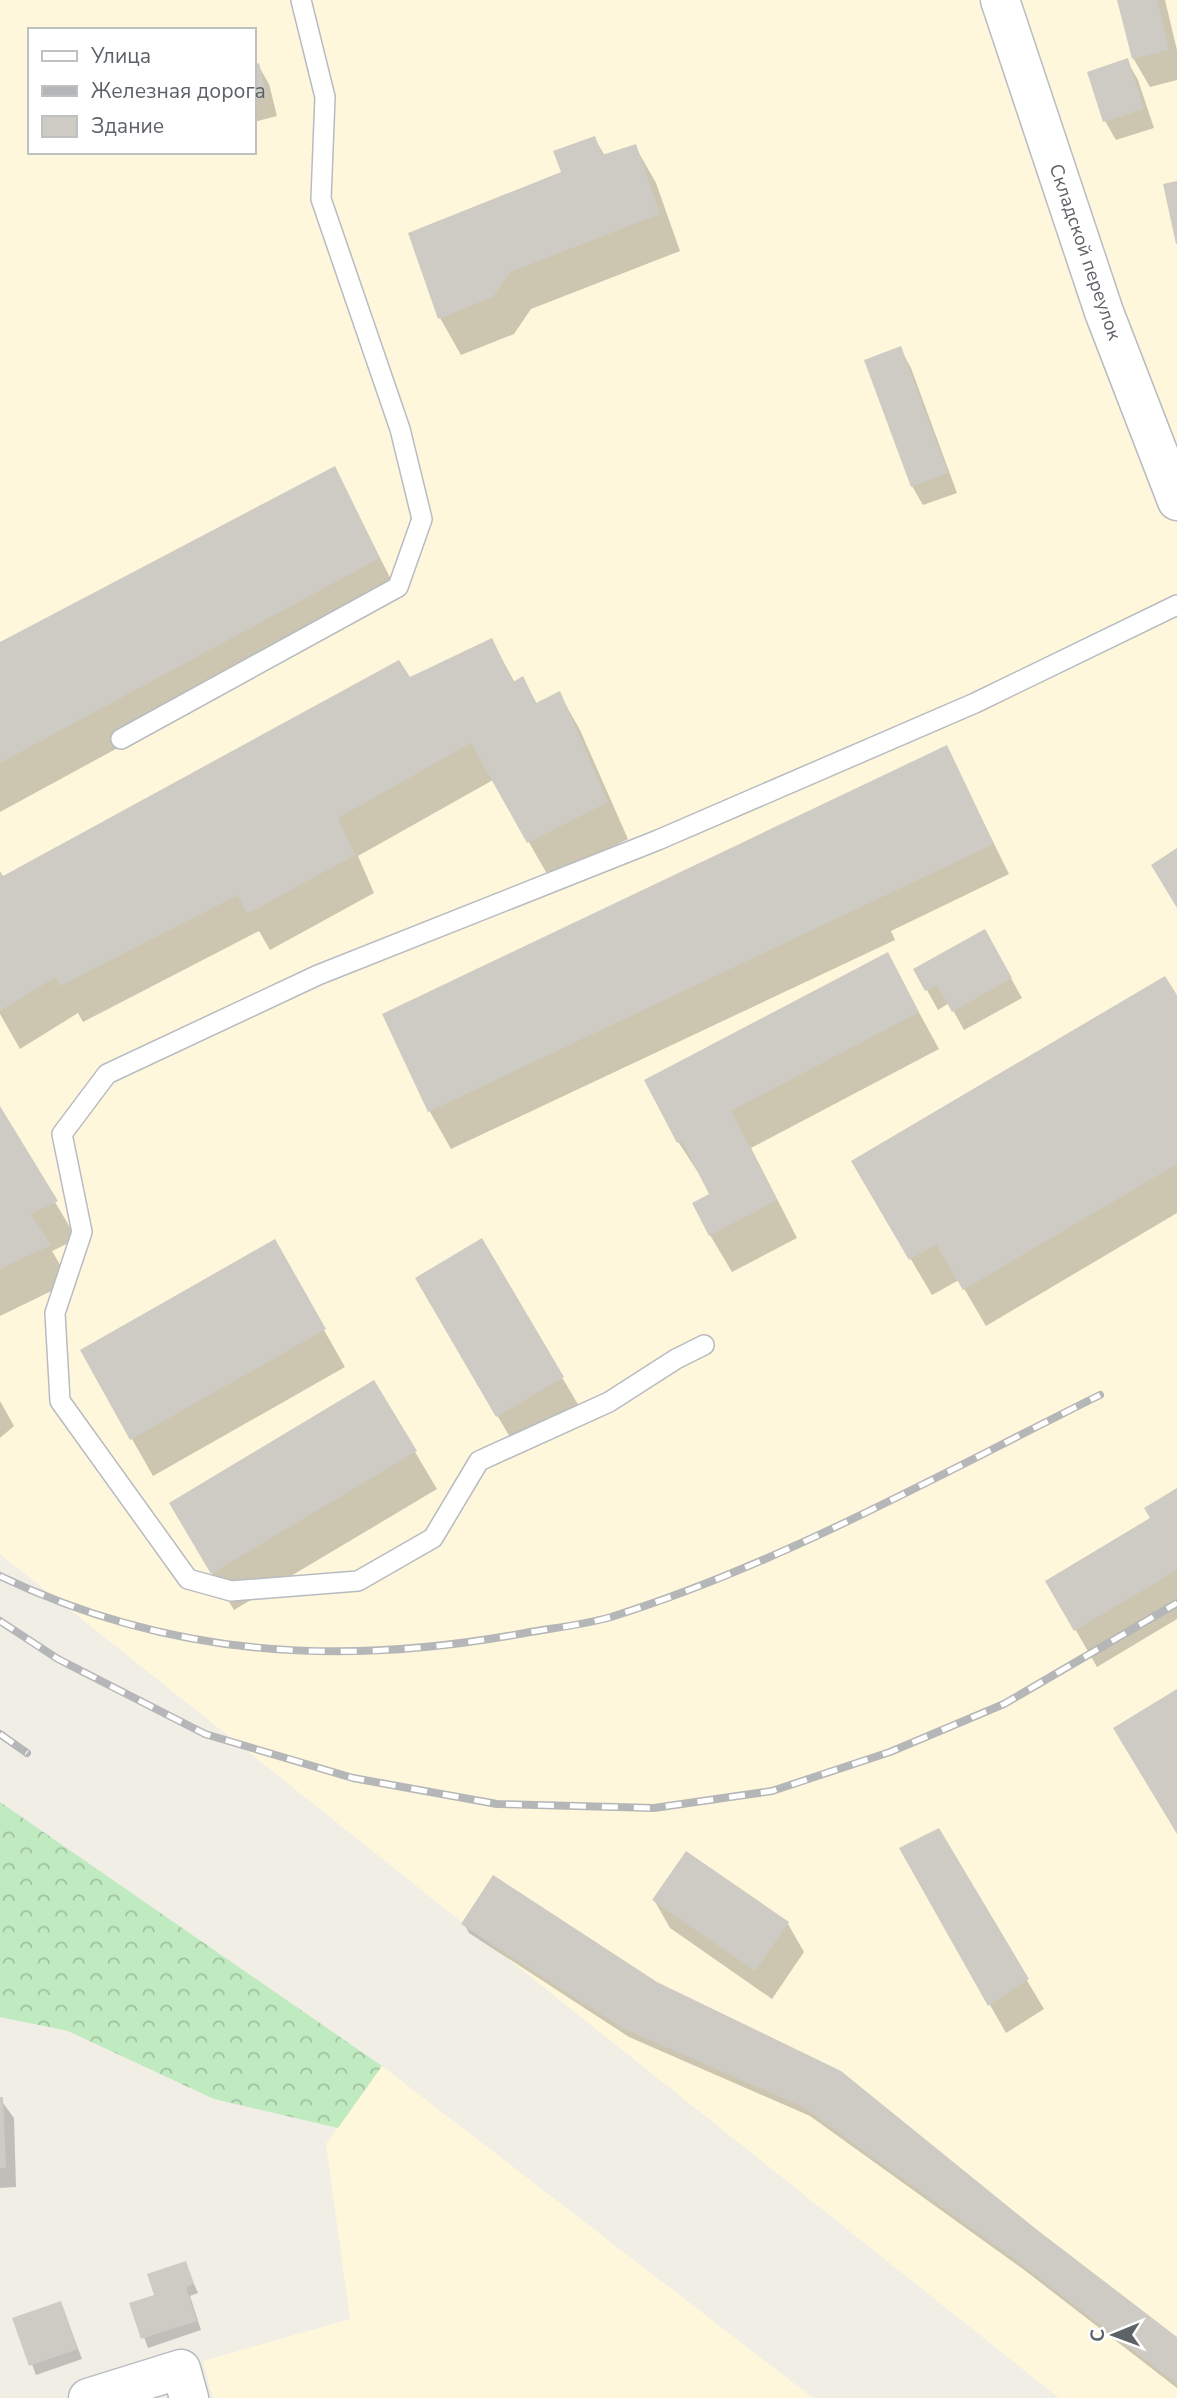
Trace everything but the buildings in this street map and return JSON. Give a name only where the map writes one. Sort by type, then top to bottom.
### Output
[{"type":"street","name":"Складской переулок","points":[[1000,0],[1104,312],[1177,501]]},
{"type":"street","points":[[88,2398],[185,2384]]},
{"type":"lane","points":[[121,739],[398,587],[422,519],[400,429],[321,199],[325,97],[301,0]]},
{"type":"lane","points":[[704,1345],[676,1359],[609,1402],[480,1461],[433,1538],[358,1581],[231,1591],[188,1579],[60,1401],[55,1313],[82,1232],[62,1134],[107,1074],[318,975],[658,840],[975,703],[1177,605]]},
{"type":"shaded area","points":[[0,0],[1177,0],[1177,2398],[1059,2398],[0,1554]]},
{"type":"shaded area","points":[[382,2066],[813,2398],[213,2398],[203,2361],[350,2319],[326,2144]]},
{"type":"green space","points":[[0,1802],[382,2066],[338,2128],[214,2099],[68,2031],[0,2017]]},
{"type":"railway","points":[[0,1576],[64,1603],[128,1624],[192,1639],[257,1648],[389,1650],[457,1644],[568,1626],[611,1617],[737,1571],[859,1516],[1100,1395]]},
{"type":"railway","points":[[0,1621],[58,1659],[205,1734],[353,1778],[497,1804],[654,1808],[772,1791],[890,1752],[1004,1704],[1177,1603]]},
{"type":"railway","points":[[0,1734],[27,1753]]}]
